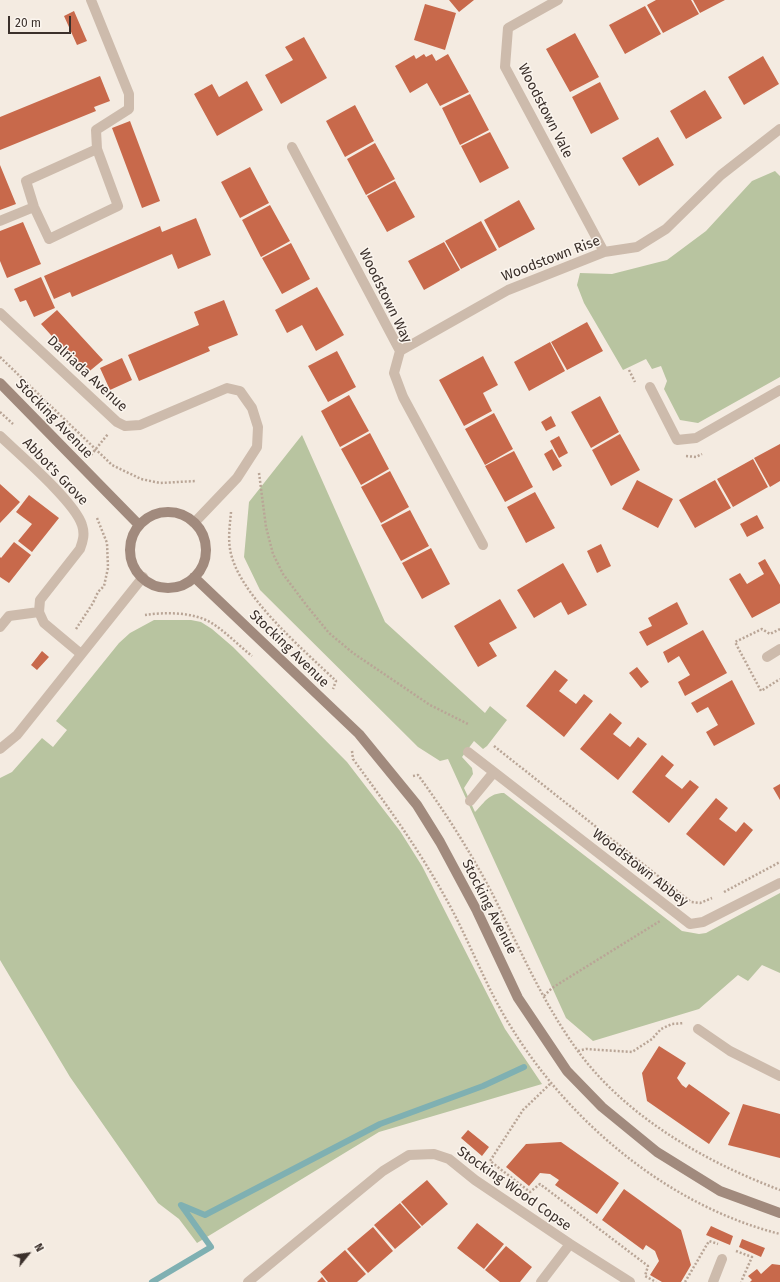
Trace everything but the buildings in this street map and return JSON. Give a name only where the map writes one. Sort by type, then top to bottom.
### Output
[{"type":"street","points":[[91,0],[129,94],[129,109],[96,130],[97,149],[118,206],[49,239],[34,207],[26,181],[97,149]]},
{"type":"street","name":"Woodstown Vale","points":[[558,0],[508,28],[506,67],[604,252]]},
{"type":"street","name":"Woodstown Rise","points":[[400,350],[508,290],[604,252],[637,246],[666,229],[721,175],[778,133]]},
{"type":"street","name":"Woodstown Way","points":[[292,147],[400,350],[394,373],[403,397],[483,545]]},
{"type":"street","points":[[0,221],[34,207]]},
{"type":"street","name":"Dalriada Avenue","points":[[0,313],[117,422],[124,426],[140,425],[227,388],[240,391],[252,408],[258,427],[257,447],[237,478],[194,523]]},
{"type":"street","name":"Stocking Avenue","points":[[0,383],[79,466],[139,525]]},
{"type":"street","points":[[650,387],[677,440],[696,438],[780,390]]},
{"type":"street","name":"Abbot's Grove","points":[[0,436],[59,493],[82,524],[83,540],[80,549],[40,600],[39,612]]},
{"type":"street","points":[[166,512],[184,515],[194,523],[202,532],[206,544],[205,556],[201,568],[194,577],[184,584],[173,587],[161,587],[150,583],[143,577],[134,566],[130,556],[130,545],[133,535],[139,525],[148,517],[166,512]]},
{"type":"street","points":[[0,749],[17,735],[143,577]]},
{"type":"street","name":"Stocking Avenue","points":[[194,577],[360,734],[417,804],[440,842],[473,904],[518,998],[567,1071],[602,1107],[657,1152],[720,1191],[780,1213]]},
{"type":"street","points":[[0,626],[9,616],[39,612],[44,624],[81,654]]},
{"type":"street","points":[[767,656],[780,649]]},
{"type":"street","name":"Woodstown Abbey","points":[[468,752],[690,924],[703,922],[780,883]]},
{"type":"street","points":[[470,801],[494,772]]},
{"type":"street","points":[[698,1029],[730,1051],[780,1076]]},
{"type":"street","name":"Stocking Wood Copse","points":[[248,1282],[383,1171],[409,1155],[434,1154],[449,1159],[475,1180],[570,1244],[630,1282]]},
{"type":"street","points":[[541,1282],[570,1244]]},
{"type":"street","points":[[713,1282],[722,1259]]},
{"type":"path","points":[[0,357],[112,465],[141,479],[160,483],[196,481]]},
{"type":"path","points":[[79,466],[97,450],[108,434]]},
{"type":"path","points":[[259,468],[266,527],[274,554],[283,574],[329,633],[353,653],[430,705],[468,724]]},
{"type":"path","points":[[231,512],[229,530],[230,549],[237,568],[255,598],[267,613],[336,681]]},
{"type":"path","points":[[71,630],[78,629],[98,592],[104,586]]},
{"type":"path","points":[[145,615],[172,614],[200,618],[211,623],[255,659]]},
{"type":"path","points":[[494,746],[691,902],[700,903],[714,897]]},
{"type":"path","points":[[418,775],[445,812],[474,860],[544,996],[578,1051],[608,1086],[640,1113],[676,1139],[714,1161],[780,1190]]},
{"type":"path","points":[[720,894],[780,862]]},
{"type":"path","points":[[544,996],[552,988],[664,918]]},
{"type":"path","points":[[578,1051],[586,1049],[632,1052],[652,1039],[661,1029],[672,1024],[687,1022],[698,1029]]},
{"type":"path","points":[[550,1084],[523,1110],[490,1161],[530,1192],[540,1184],[648,1266],[645,1276],[656,1282]]},
{"type":"green space","points":[[775,171],[780,176],[780,377],[698,423],[680,420],[664,389],[667,381],[661,366],[652,369],[646,359],[623,370],[584,303],[577,285],[580,273],[612,274],[667,260],[706,231],[752,181]]},
{"type":"green space","points":[[302,435],[385,622],[485,713],[490,706],[507,720],[487,746],[483,749],[474,741],[462,757],[472,768],[473,774],[464,788],[475,812],[491,796],[504,793],[682,931],[699,934],[706,933],[780,893],[780,973],[762,965],[748,981],[738,975],[699,1009],[593,1041],[566,1018],[448,759],[440,761],[418,747],[260,590],[244,557],[249,502]]},
{"type":"green space","points":[[154,620],[191,620],[201,622],[212,629],[233,647],[347,762],[400,831],[422,866],[505,1029],[542,1084],[379,1132],[197,1243],[179,1219],[158,1203],[70,1077],[0,960],[0,778],[12,772],[42,738],[53,747],[67,730],[56,721],[119,643],[130,633]]},
{"type":"waterway","points":[[152,1282],[211,1247],[181,1205],[205,1215],[380,1124],[483,1086],[524,1067]]}]
